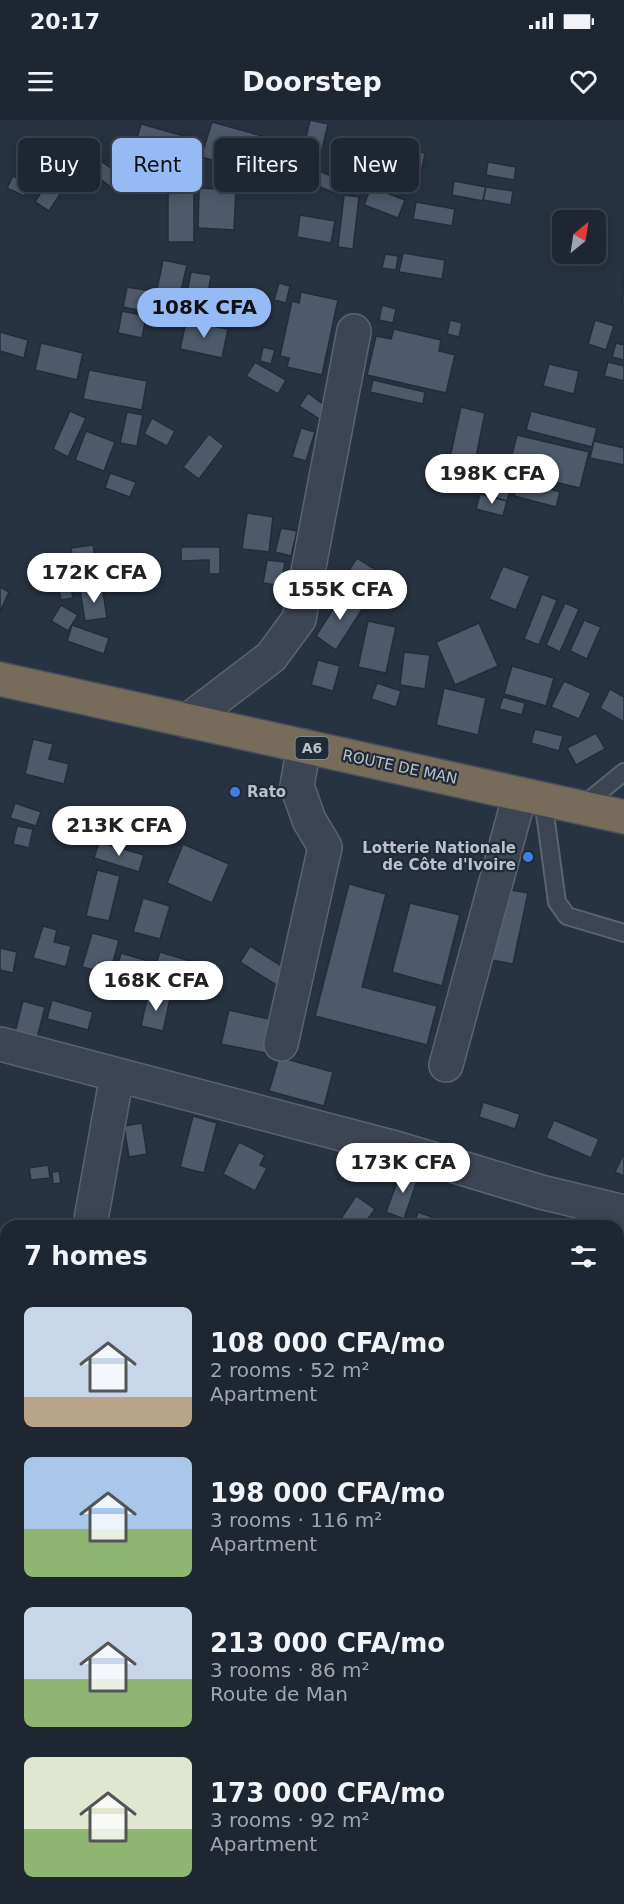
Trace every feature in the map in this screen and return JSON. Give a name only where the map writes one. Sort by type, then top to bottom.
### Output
[{"type":"highway","name":"ROUTE DE MAN","points":[[0,679],[624,817]]},
{"type":"street","points":[[187,721],[271,657],[299,619],[354,331]]},
{"type":"street","points":[[281,1044],[325,846],[309,820],[297,786],[304,746]]},
{"type":"street","points":[[446,1065],[531,796]]},
{"type":"street","points":[[0,1044],[399,1149],[541,1192],[624,1212]]},
{"type":"street","points":[[91,1220],[117,1074]]},
{"type":"lane","points":[[581,807],[624,772]]},
{"type":"lane","points":[[531,796],[557,902],[567,916],[624,933]]},
{"type":"building","points":[[310,120],[328,124],[319,163],[319,138],[306,138]]},
{"type":"building","points":[[212,122],[262,136],[261,138],[214,138],[214,161],[202,157]]},
{"type":"building","points":[[141,124],[188,137],[188,138],[137,138]]},
{"type":"building","points":[[419,152],[425,153],[421,175],[419,175]]},
{"type":"building","points":[[100,160],[112,169],[112,188],[100,179]]},
{"type":"building","points":[[488,162],[516,167],[514,180],[486,175]]},
{"type":"building","points":[[319,171],[331,176],[331,192],[319,187]]},
{"type":"building","points":[[13,176],[18,178],[18,192],[26,192],[24,196],[7,188]]},
{"type":"building","points":[[454,181],[486,187],[483,201],[452,195]]},
{"type":"building","points":[[486,187],[513,191],[511,205],[483,200]]},
{"type":"building","points":[[202,188],[214,189],[214,192],[236,192],[234,230],[198,228],[199,192],[202,192]]},
{"type":"building","points":[[41,192],[61,192],[49,211],[35,202]]},
{"type":"building","points":[[168,192],[194,192],[194,242],[168,242]]},
{"type":"building","points":[[369,192],[384,192],[405,200],[398,218],[364,205]]},
{"type":"building","points":[[344,195],[359,197],[353,249],[338,247]]},
{"type":"building","points":[[416,202],[455,209],[452,226],[413,219]]},
{"type":"building","points":[[300,215],[335,221],[331,243],[297,237]]},
{"type":"building","points":[[403,253],[445,260],[442,279],[399,272]]},
{"type":"building","points":[[385,254],[398,256],[396,270],[382,268]]},
{"type":"building","points":[[163,260],[187,265],[178,304],[155,299]]},
{"type":"building","points":[[191,272],[211,275],[204,318],[183,315]]},
{"type":"building","points":[[623,274],[624,304],[622,304]]},
{"type":"building","points":[[279,283],[290,286],[286,303],[274,300]]},
{"type":"building","points":[[127,287],[152,291],[148,312],[123,307]]},
{"type":"building","points":[[301,292],[338,300],[322,375],[287,367],[289,358],[280,356],[292,301],[299,303]]},
{"type":"building","points":[[382,305],[396,309],[393,323],[379,320]]},
{"type":"building","points":[[122,311],[146,316],[142,338],[118,333]]},
{"type":"building","points":[[450,320],[462,323],[459,337],[447,334]]},
{"type":"building","points":[[595,320],[614,326],[606,350],[588,344]]},
{"type":"building","points":[[186,321],[228,329],[222,358],[180,349]]},
{"type":"building","points":[[394,329],[441,340],[439,351],[455,355],[446,393],[367,375],[376,336],[391,339]]},
{"type":"building","points":[[0,332],[28,340],[24,358],[0,351]]},
{"type":"building","points":[[41,343],[83,353],[77,380],[35,370]]},
{"type":"building","points":[[616,343],[624,345],[624,360],[612,357]]},
{"type":"building","points":[[263,347],[275,350],[271,364],[260,361]]},
{"type":"building","points":[[255,362],[286,380],[278,394],[246,376]]},
{"type":"building","points":[[608,362],[624,366],[624,381],[604,376]]},
{"type":"building","points":[[549,364],[579,371],[574,394],[543,386]]},
{"type":"building","points":[[89,370],[147,381],[142,410],[83,399]]},
{"type":"building","points":[[373,380],[425,392],[423,404],[370,392]]},
{"type":"building","points":[[308,393],[327,407],[319,419],[299,406]]},
{"type":"building","points":[[461,407],[485,413],[474,467],[449,462]]},
{"type":"building","points":[[70,411],[86,418],[68,457],[53,449]]},
{"type":"building","points":[[531,411],[597,428],[592,447],[526,430]]},
{"type":"building","points":[[127,412],[143,415],[137,446],[120,443]]},
{"type":"building","points":[[152,418],[175,431],[167,446],[144,434]]},
{"type":"building","points":[[301,428],[315,432],[306,461],[292,457]]},
{"type":"building","points":[[86,431],[115,442],[104,471],[75,460]]},
{"type":"building","points":[[209,434],[224,446],[199,479],[183,467]]},
{"type":"building","points":[[517,435],[589,452],[580,488],[508,471]]},
{"type":"building","points":[[594,441],[624,448],[624,465],[590,458]]},
{"type":"building","points":[[453,468],[512,484],[507,501],[448,485]]},
{"type":"building","points":[[110,473],[136,482],[130,497],[105,488]]},
{"type":"building","points":[[518,480],[560,492],[556,507],[514,496]]},
{"type":"building","points":[[480,494],[507,501],[503,516],[476,509]]},
{"type":"building","points":[[247,513],[273,517],[269,552],[242,549]]},
{"type":"building","points":[[281,528],[297,531],[291,556],[275,552]]},
{"type":"building","points":[[93,545],[99,577],[76,581],[71,548]]},
{"type":"building","points":[[181,547],[220,547],[220,574],[209,574],[209,560],[181,561]]},
{"type":"building","points":[[357,558],[390,579],[371,609],[338,587]]},
{"type":"building","points":[[267,560],[285,562],[281,586],[263,583]]},
{"type":"building","points":[[503,566],[530,576],[516,610],[489,599]]},
{"type":"building","points":[[69,576],[73,598],[61,600],[57,578]]},
{"type":"building","points":[[102,586],[107,618],[85,621],[80,590]]},
{"type":"building","points":[[0,587],[9,592],[0,612]]},
{"type":"building","points":[[344,592],[365,605],[336,650],[316,636]]},
{"type":"building","points":[[542,594],[557,600],[539,645],[524,639]]},
{"type":"building","points":[[565,603],[579,609],[560,652],[546,645]]},
{"type":"building","points":[[61,605],[78,615],[68,631],[51,621]]},
{"type":"building","points":[[584,620],[601,627],[587,659],[570,651]]},
{"type":"building","points":[[368,621],[396,627],[386,673],[358,667]]},
{"type":"building","points":[[479,623],[498,666],[455,685],[436,642]]},
{"type":"building","points":[[72,625],[109,638],[104,654],[67,641]]},
{"type":"building","points":[[404,652],[430,655],[425,689],[400,685]]},
{"type":"building","points":[[318,660],[340,666],[333,691],[311,685]]},
{"type":"building","points":[[512,666],[554,678],[546,706],[504,694]]},
{"type":"building","points":[[564,681],[591,693],[579,719],[551,707]]},
{"type":"building","points":[[377,683],[401,691],[396,707],[371,699]]},
{"type":"building","points":[[444,688],[486,698],[478,735],[436,725]]},
{"type":"building","points":[[610,689],[624,697],[624,722],[600,708]]},
{"type":"building","points":[[503,697],[525,703],[522,715],[499,709]]},
{"type":"building","points":[[535,729],[563,736],[559,751],[531,743]]},
{"type":"building","points":[[596,733],[605,749],[576,765],[567,748]]},
{"type":"building","points":[[33,739],[53,744],[49,759],[69,764],[64,784],[25,774]]},
{"type":"building","points":[[15,803],[41,812],[36,826],[10,818]]},
{"type":"building","points":[[17,826],[33,829],[29,848],[13,844]]},
{"type":"building","points":[[99,842],[144,855],[139,872],[94,858]]},
{"type":"building","points":[[183,844],[229,864],[212,903],[167,883]]},
{"type":"building","points":[[97,870],[120,876],[109,921],[86,916]]},
{"type":"building","points":[[349,884],[386,894],[362,987],[437,1006],[427,1045],[315,1016]]},
{"type":"building","points":[[506,889],[528,893],[513,964],[492,960]]},
{"type":"building","points":[[143,898],[170,906],[160,939],[133,932]]},
{"type":"building","points":[[410,903],[460,915],[442,986],[392,972]]},
{"type":"building","points":[[43,926],[57,930],[54,942],[71,946],[66,967],[33,958]]},
{"type":"building","points":[[92,933],[119,940],[110,974],[82,967]]},
{"type":"building","points":[[250,946],[291,972],[281,988],[240,962]]},
{"type":"building","points":[[0,948],[17,952],[13,973],[0,970]]},
{"type":"building","points":[[160,952],[197,963],[192,978],[155,967]]},
{"type":"building","points":[[121,953],[152,962],[145,986],[114,978]]},
{"type":"building","points":[[148,994],[170,999],[163,1031],[141,1026]]},
{"type":"building","points":[[52,1000],[93,1012],[88,1030],[47,1019]]},
{"type":"building","points":[[23,1001],[45,1007],[36,1042],[14,1036]]},
{"type":"building","points":[[229,1010],[273,1020],[266,1053],[221,1044]]},
{"type":"building","points":[[279,1057],[333,1072],[324,1106],[269,1091]]},
{"type":"building","points":[[483,1102],[520,1114],[515,1129],[479,1117]]},
{"type":"building","points":[[193,1116],[217,1123],[204,1173],[180,1167]]},
{"type":"building","points":[[554,1120],[599,1139],[591,1158],[546,1138]]},
{"type":"building","points":[[142,1123],[147,1154],[129,1157],[124,1126]]},
{"type":"building","points":[[239,1142],[265,1155],[260,1165],[267,1168],[255,1191],[223,1174]]},
{"type":"building","points":[[624,1153],[624,1176],[615,1172]]},
{"type":"building","points":[[48,1165],[50,1178],[31,1180],[29,1168]]},
{"type":"building","points":[[402,1169],[419,1175],[404,1219],[386,1212]]},
{"type":"building","points":[[59,1171],[61,1183],[53,1184],[52,1172]]},
{"type":"building","points":[[356,1196],[375,1209],[367,1220],[340,1220]]},
{"type":"building","points":[[418,1212],[440,1220],[415,1220]]},
{"type":"place","name":"Rato","points":[[235,792]]},
{"type":"place","name":"Lotterie Nationale de Côte d'Ivoire","points":[[528,857]]}]
